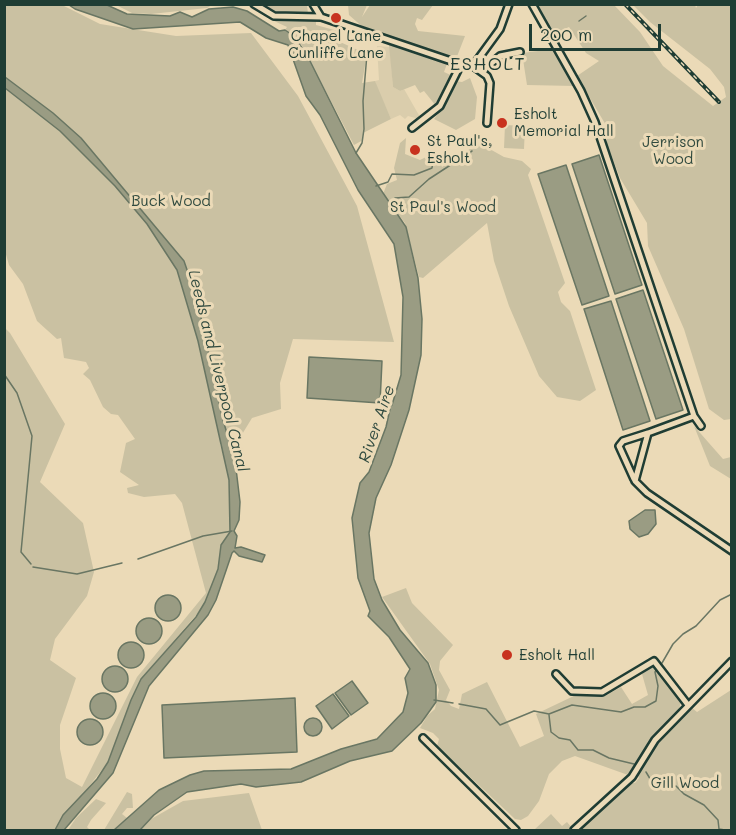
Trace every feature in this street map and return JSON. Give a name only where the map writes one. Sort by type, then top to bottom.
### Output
[{"type":"street","points":[[254,4],[274,16],[321,17],[473,66],[482,71],[490,83],[487,123]]},
{"type":"street","points":[[313,4],[321,17]]},
{"type":"street","points":[[473,66],[500,29],[509,4]]},
{"type":"street","points":[[532,4],[581,91],[595,122],[694,416],[700,426]]},
{"type":"street","points":[[482,71],[500,56],[520,52]]},
{"type":"street","points":[[417,127],[440,106],[461,64]]},
{"type":"street","points":[[694,416],[623,441],[619,446],[635,481],[647,493],[732,551]]},
{"type":"street","points":[[635,481],[648,433]]},
{"type":"street","points":[[556,674],[572,691],[602,692],[654,661],[688,705]]},
{"type":"street","points":[[574,831],[632,777],[655,740],[732,661]]},
{"type":"street","points":[[423,738],[516,831]]},
{"type":"shaded area","name":"River Aire","points":[[69,5],[107,5],[127,14],[170,16],[180,12],[192,17],[209,9],[233,7],[247,11],[279,31],[285,30],[294,36],[308,57],[356,153],[406,227],[418,278],[422,319],[421,355],[409,410],[391,465],[376,498],[369,533],[374,579],[382,600],[400,630],[428,663],[436,685],[436,702],[421,723],[392,751],[350,761],[301,782],[256,787],[241,784],[187,792],[154,815],[140,830],[114,830],[159,790],[190,775],[204,771],[291,769],[341,749],[377,739],[403,712],[408,693],[405,678],[410,669],[389,637],[368,616],[370,611],[358,578],[352,518],[360,483],[369,472],[386,427],[390,409],[386,406],[392,405],[401,375],[403,297],[394,244],[358,190],[320,115],[306,96],[288,45],[266,38],[240,22],[133,29]]},
{"type":"shaded area","points":[[377,46],[390,47],[393,87],[400,91],[404,89],[419,119],[408,116],[405,119],[400,115],[391,119],[375,81],[379,80]]},
{"type":"shaded area","points":[[5,77],[53,113],[81,138],[184,261],[197,299],[223,420],[235,460],[240,502],[239,520],[234,531],[237,536],[235,548],[241,547],[265,555],[262,562],[239,556],[234,551],[232,553],[216,600],[208,615],[149,686],[113,773],[64,830],[55,830],[63,815],[97,779],[108,762],[141,679],[196,617],[205,602],[218,569],[221,545],[230,532],[229,480],[198,341],[177,270],[147,224],[115,186],[60,131],[5,88]]},
{"type":"shaded area","points":[[599,155],[642,285],[615,294],[572,164]]},
{"type":"shaded area","points":[[566,165],[609,296],[582,305],[538,174]]},
{"type":"shaded area","points":[[643,290],[683,410],[656,419],[616,299]]},
{"type":"shaded area","points":[[611,301],[650,421],[623,430],[584,309]]},
{"type":"shaded area","points":[[309,357],[382,361],[380,403],[307,398]]},
{"type":"shaded area","points":[[645,510],[655,510],[656,524],[648,534],[639,537],[630,529],[629,521]]},
{"type":"shaded area","points":[[168,595],[177,599],[181,608],[177,617],[168,621],[159,617],[155,608],[159,599]]},
{"type":"shaded area","points":[[149,618],[158,622],[162,631],[158,640],[149,644],[140,640],[136,631],[140,622]]},
{"type":"shaded area","points":[[131,642],[140,646],[144,655],[140,664],[131,668],[122,664],[118,655],[122,646]]},
{"type":"shaded area","points":[[115,666],[124,670],[128,679],[124,688],[115,692],[106,688],[102,679],[106,670]]},
{"type":"shaded area","points":[[352,681],[368,703],[351,715],[335,693]]},
{"type":"shaded area","points":[[103,693],[112,697],[116,706],[112,715],[103,719],[94,715],[90,706],[94,697]]},
{"type":"shaded area","points":[[333,694],[349,716],[332,729],[316,706]]},
{"type":"shaded area","points":[[295,698],[297,752],[164,758],[162,705]]},
{"type":"shaded area","points":[[309,718],[317,718],[322,723],[320,734],[309,736],[304,731],[304,723]]},
{"type":"shaded area","points":[[90,719],[99,723],[103,732],[99,741],[90,745],[81,741],[77,732],[81,723]]},
{"type":"green space","name":"Buck Wood","points":[[5,5],[62,5],[100,24],[176,36],[251,33],[298,96],[357,206],[394,342],[293,339],[280,383],[281,409],[252,418],[241,436],[234,431],[220,444],[229,475],[230,532],[224,541],[218,569],[203,607],[141,679],[108,762],[55,830],[5,830],[5,328],[65,424],[40,482],[83,523],[94,572],[87,596],[55,639],[50,660],[76,678],[60,725],[60,749],[66,778],[82,787],[137,677],[206,593],[182,503],[175,494],[144,497],[128,493],[127,488],[139,485],[120,472],[126,443],[135,439],[118,415],[111,414],[103,407],[90,380],[83,374],[89,368],[86,362],[64,358],[61,338],[57,339],[37,321],[23,284],[9,265],[5,251]]},
{"type":"green space","points":[[116,5],[212,5],[207,8],[151,14],[132,13]]},
{"type":"green space","points":[[258,5],[307,5],[308,14],[276,13]]},
{"type":"green space","points":[[348,5],[367,5],[362,17],[370,5],[433,5],[422,20],[417,18],[415,24],[418,31],[465,36],[456,59],[365,29],[349,15]]},
{"type":"green space","name":"Jerrison Wood","points":[[536,5],[614,5],[640,32],[663,66],[713,106],[726,97],[724,87],[710,69],[650,22],[633,5],[695,5],[696,8],[698,5],[731,5],[731,419],[724,420],[709,409],[684,329],[648,246],[647,223],[620,178],[607,144],[607,127],[577,76],[599,61],[586,53],[569,27],[553,34]]},
{"type":"green space","points":[[273,18],[316,18],[316,25],[338,31],[340,42],[367,54],[362,83],[375,81],[391,119],[363,133],[363,140],[354,145],[301,44],[285,30],[287,27],[272,20]]},
{"type":"green space","points":[[393,44],[448,61],[444,72],[453,76],[436,106],[424,91],[420,93],[415,85],[400,91],[393,87],[389,45]]},
{"type":"green space","points":[[554,49],[575,86],[527,85],[522,53]]},
{"type":"green space","points":[[470,78],[477,97],[475,119],[456,130],[434,119],[450,98],[455,81],[462,82]]},
{"type":"green space","points":[[505,125],[525,126],[524,149],[504,148]]},
{"type":"green space","name":"St Paul's Wood","points":[[406,138],[405,154],[420,160],[436,152],[442,167],[479,143],[504,157],[522,161],[531,169],[528,175],[565,283],[558,292],[561,302],[570,311],[596,390],[580,401],[557,397],[539,376],[509,306],[494,261],[487,223],[423,278],[419,277],[405,223],[383,194],[387,184],[397,180],[394,168],[400,143]]},
{"type":"green space","points":[[694,426],[723,459],[731,457],[731,479],[710,466]]},
{"type":"green space","points":[[406,588],[412,603],[453,645],[440,661],[439,670],[450,690],[446,700],[451,706],[459,709],[462,694],[487,682],[520,747],[544,736],[536,714],[580,693],[605,696],[621,687],[632,704],[648,695],[642,674],[652,666],[656,667],[681,701],[679,710],[653,738],[628,775],[575,756],[562,761],[549,774],[539,801],[528,816],[521,820],[515,819],[437,746],[439,739],[433,733],[420,728],[427,716],[435,709],[439,690],[430,664],[382,597]]},
{"type":"green space","name":"Gill Wood","points":[[731,690],[731,830],[579,830],[630,783],[635,783],[639,778],[637,773],[658,740],[691,707],[697,712]]},
{"type":"green space","points":[[127,792],[132,794],[133,808],[127,808],[122,814],[127,818],[114,830],[104,830]]},
{"type":"green space","points":[[249,793],[262,830],[140,830],[144,823],[183,801]]},
{"type":"green space","points":[[96,799],[106,803],[91,820],[87,827],[90,830],[68,830],[76,818]]},
{"type":"green space","points":[[551,814],[562,826],[567,822],[572,828],[569,830],[534,830]]},
{"type":"waterway","points":[[579,21],[586,16]]},
{"type":"waterway","points":[[356,153],[362,143],[364,129],[363,101],[367,54]]},
{"type":"waterway","points":[[395,198],[409,197],[429,179],[472,151]]},
{"type":"waterway","points":[[376,186],[388,182],[392,174],[414,175],[432,168],[434,154]]},
{"type":"waterway","points":[[4,374],[17,393],[32,436],[21,552],[31,564]]},
{"type":"waterway","points":[[138,559],[203,536],[232,531]]},
{"type":"waterway","points":[[33,567],[77,574],[122,563]]},
{"type":"waterway","points":[[662,663],[673,644],[683,634],[696,626],[720,600],[732,594]]},
{"type":"waterway","points":[[459,704],[486,709],[500,725],[534,711],[549,714],[572,705],[621,712],[634,707],[645,707],[656,701],[658,686],[655,672],[657,669]]},
{"type":"waterway","points":[[434,700],[453,703]]},
{"type":"waterway","points":[[549,715],[551,732],[559,738],[570,740],[578,750],[593,750],[609,758],[634,764]]},
{"type":"waterway","points":[[646,772],[652,782],[667,788],[676,786],[684,794],[704,805],[718,820],[719,829],[725,830]]},
{"type":"railway","points":[[625,4],[719,102]]},
{"type":"place","name":"Chapel Lane Cunliffe Lane","points":[[336,18]]},
{"type":"place","name":"Esholt Memorial Hall","points":[[502,123]]},
{"type":"place","name":"St Paul's, Esholt","points":[[415,150]]},
{"type":"place","name":"Esholt Hall","points":[[507,655]]},
{"type":"district","name":"ESHOLT","points":[[488,64]]},
{"type":"water label","name":"Leeds and Liverpool Canal","points":[[218,371]]}]
